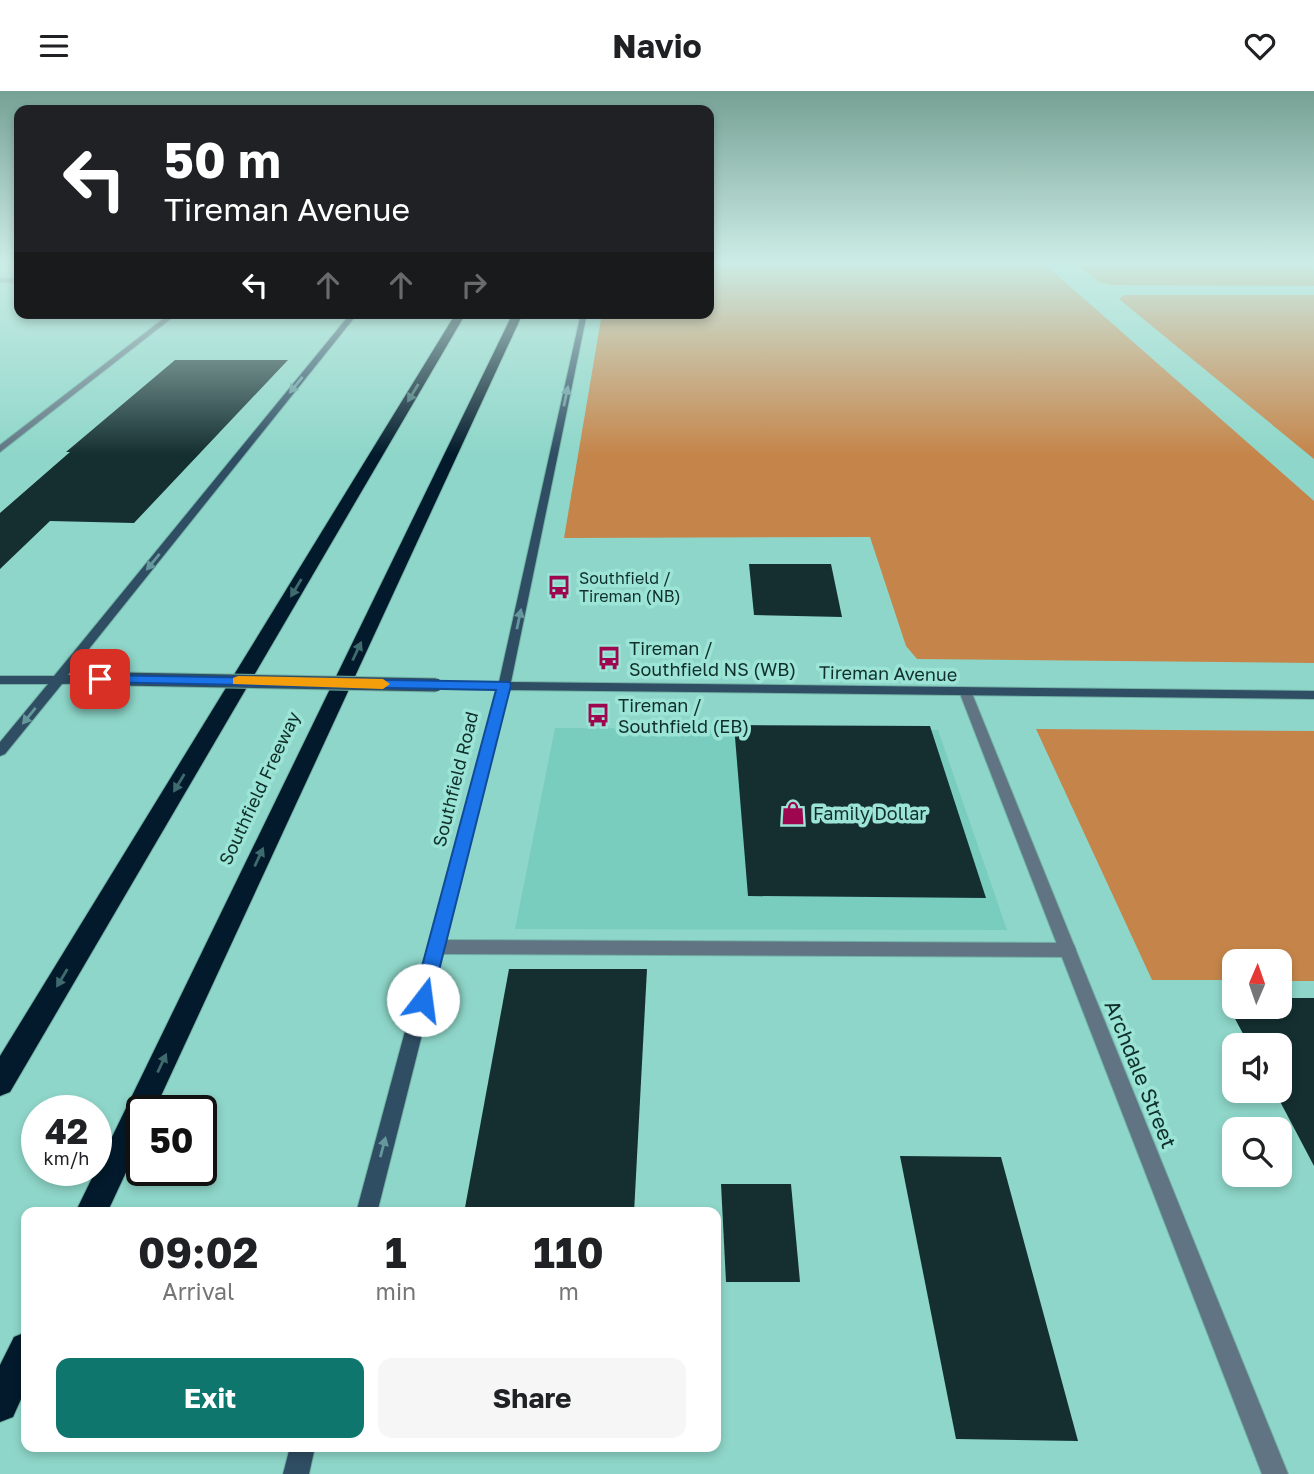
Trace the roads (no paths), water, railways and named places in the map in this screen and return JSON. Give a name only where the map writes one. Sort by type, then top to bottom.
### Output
[{"type":"highway","points":[[0,1082],[453,326]]},
{"type":"highway","name":"Southfield Freeway","points":[[94,1207],[512,326]]},
{"type":"highway","points":[[0,1404],[21,1360]]},
{"type":"main road","points":[[0,751],[345,326]]},
{"type":"main road","name":"Southfield Road","points":[[368,1207],[504,685],[581,326]]},
{"type":"main road","name":"Tireman Avenue","points":[[0,680],[122,679],[1314,695]]},
{"type":"main road","points":[[296,1474],[302,1452]]},
{"type":"street","points":[[0,449],[159,326]]},
{"type":"street","name":"Archdale Street","points":[[965,691],[1275,1474]]},
{"type":"street","points":[[437,947],[1068,950]]},
{"type":"place","name":"Southfield / Tireman (NB)","points":[[559,587]]},
{"type":"place","name":"Tireman / Southfield NS (WB)","points":[[609,658]]},
{"type":"place","name":"Tireman / Southfield (EB)","points":[[598,715]]},
{"type":"place","name":"Family Dollar","points":[[793,813]]}]
